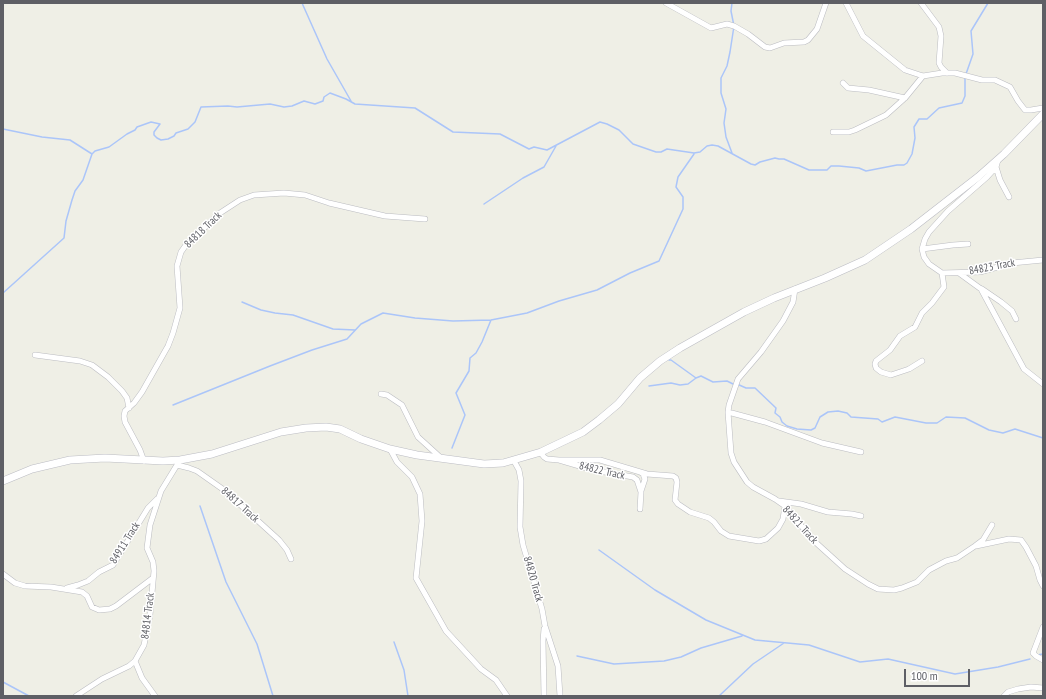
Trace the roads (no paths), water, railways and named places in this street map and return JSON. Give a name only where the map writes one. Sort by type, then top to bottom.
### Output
[{"type":"street","points":[[666,3],[711,28],[727,24],[734,26],[748,34],[765,47],[770,48],[784,43],[804,42],[808,40],[818,29],[826,3]]},
{"type":"street","points":[[846,3],[863,36],[906,70],[923,76],[955,73],[982,80],[1002,82],[1010,87],[1025,110],[1043,108]]},
{"type":"street","points":[[921,3],[939,27],[941,36],[939,63],[947,73]]},
{"type":"street","points":[[832,132],[849,132],[855,130],[886,114],[905,98],[923,76]]},
{"type":"street","points":[[843,83],[848,88],[878,91],[905,98]]},
{"type":"street","points":[[922,361],[909,369],[891,375],[881,372],[876,368],[875,364],[876,361],[890,350],[900,336],[915,327],[922,313],[932,303],[944,286],[942,273],[929,264],[924,257],[922,249],[925,239],[948,211],[987,177],[997,163],[1043,114]]},
{"type":"street","points":[[997,163],[1000,180],[1009,197]]},
{"type":"street","points":[[3,480],[32,469],[70,460],[105,458],[179,462],[212,454],[281,432],[306,428],[326,427],[340,429],[361,439],[390,449],[417,455],[484,464],[503,464],[514,461],[540,452],[583,432],[618,404],[640,378],[660,361],[680,348],[744,312],[865,260],[911,229],[997,163]]},
{"type":"street","name":"84818 Track","points":[[129,408],[146,386],[168,346],[173,333],[180,308],[177,266],[181,252],[186,245],[220,213],[230,206],[240,200],[254,195],[284,192],[305,194],[329,203],[385,216],[425,219]]},
{"type":"street","points":[[922,249],[968,244]]},
{"type":"street","name":"84823 Track","points":[[942,273],[980,272],[1017,263],[1043,260]]},
{"type":"street","points":[[959,273],[981,289],[988,292],[1012,311],[1016,319]]},
{"type":"street","points":[[981,289],[1024,369],[1043,384]]},
{"type":"street","name":"84821 Track","points":[[795,290],[792,302],[783,321],[761,352],[738,379],[729,405],[728,412],[731,453],[746,482],[785,506],[813,540],[845,569],[878,589],[894,590],[917,582],[929,570],[946,561],[957,558],[983,540],[992,525]]},
{"type":"street","points":[[35,355],[80,361],[92,365],[108,377],[128,398],[129,408],[125,411],[125,422],[140,450],[144,461]]},
{"type":"street","points":[[381,394],[387,395],[402,405],[412,428],[418,437],[440,457]]},
{"type":"street","points":[[728,412],[765,422],[822,443],[861,452]]},
{"type":"street","points":[[390,449],[397,462],[412,477],[420,494],[422,521],[416,578],[446,631],[481,669],[496,680],[503,688],[507,696]]},
{"type":"street","name":"84822 Track","points":[[540,452],[547,459],[559,460],[593,470],[633,477],[639,483],[640,492]]},
{"type":"street","points":[[559,460],[600,460],[640,472],[673,476],[677,482],[675,500],[685,509],[709,518],[725,534],[759,541],[771,536],[778,528],[783,519],[785,506]]},
{"type":"street","name":"84820 Track","points":[[514,461],[519,470],[521,481],[520,527],[523,545],[542,609],[545,626],[558,666],[560,696]]},
{"type":"street","points":[[158,499],[179,462]]},
{"type":"street","name":"84817 Track","points":[[179,462],[197,471],[224,490],[279,540],[288,550],[292,559]]},
{"type":"street","points":[[640,472],[643,474],[645,479],[640,492],[640,509]]},
{"type":"street","name":"84814 Track","points":[[76,696],[102,679],[129,666],[135,661],[144,646],[150,615],[153,562],[147,548],[150,525],[158,499]]},
{"type":"street","name":"84911 Track","points":[[64,589],[78,585],[113,565],[148,508],[158,499]]},
{"type":"street","points":[[778,501],[801,504],[828,512],[861,516]]},
{"type":"street","points":[[975,546],[1009,539],[1021,540],[1036,566],[1043,586]]},
{"type":"street","points":[[3,574],[15,583],[25,586],[64,589],[85,593],[92,607],[95,609],[105,610],[110,609],[125,600],[152,578]]},
{"type":"street","points":[[544,696],[543,641],[545,626]]},
{"type":"street","points":[[1043,627],[1033,653],[1043,660]]},
{"type":"street","points":[[135,661],[142,678],[154,696]]},
{"type":"street","points":[[1004,696],[1008,692],[1018,689],[1031,687],[1043,688]]},
{"type":"waterway","points":[[302,3],[327,59],[351,101]]},
{"type":"waterway","points":[[732,3],[731,11],[734,26],[727,66],[721,78],[721,93],[726,109],[724,123],[726,137],[732,153]]},
{"type":"waterway","points":[[966,74],[973,54],[971,31],[988,3]]},
{"type":"waterway","points":[[3,129],[42,137],[70,140],[92,154],[95,151],[109,147],[135,130],[137,127],[151,122],[160,124],[154,132],[154,135],[161,140],[168,139],[176,133],[188,129],[195,122],[201,107],[237,107],[270,104],[284,107],[292,106],[304,101],[315,104],[323,101],[324,97],[330,93],[355,104],[415,108],[453,132],[500,134],[529,149],[534,147],[547,150],[600,122],[619,130],[633,144],[656,152],[661,152],[667,149],[694,153],[700,152],[707,146],[712,145],[718,146],[755,165],[775,158],[784,159],[809,170],[827,170],[831,166],[839,166],[859,168],[866,171],[904,165],[907,163],[912,154],[915,138],[914,127],[919,119],[927,119],[939,108],[962,103],[965,96],[965,78]]},
{"type":"waterway","points":[[484,204],[523,178],[544,167],[556,146]]},
{"type":"waterway","points":[[3,293],[64,238],[66,221],[72,200],[75,191],[83,180],[92,154]]},
{"type":"waterway","points":[[173,405],[312,350],[347,339],[361,324],[383,313],[415,318],[453,321],[491,320],[527,313],[559,301],[597,290],[630,273],[659,261],[683,209],[683,197],[676,187],[678,177],[694,154]]},
{"type":"waterway","points":[[242,302],[261,310],[293,315],[333,329],[355,330]]},
{"type":"waterway","points":[[452,448],[465,415],[456,393],[469,371],[470,358],[476,353],[491,320]]},
{"type":"waterway","points":[[669,360],[696,378],[701,376],[713,382],[727,381],[733,384]]},
{"type":"waterway","points":[[649,386],[671,383],[680,385],[688,384],[696,378]]},
{"type":"waterway","points":[[737,384],[746,388],[755,388],[776,408],[775,413],[780,417],[782,422],[787,426],[797,429],[811,430],[815,428],[820,417],[828,412],[838,411],[847,413],[851,417],[878,419],[882,422],[895,417],[926,423],[937,423],[946,417],[965,418],[989,430],[1003,433],[1015,429],[1043,438]]},
{"type":"waterway","points":[[200,506],[226,582],[257,644],[273,696]]},
{"type":"waterway","points":[[599,550],[655,590],[706,620],[755,640],[809,645],[860,662],[888,659],[955,674],[998,667],[1030,659]]},
{"type":"waterway","points":[[577,656],[614,664],[664,661],[681,657],[701,648],[742,636]]},
{"type":"waterway","points":[[394,642],[404,670],[408,696]]},
{"type":"waterway","points":[[719,696],[753,664],[784,643]]},
{"type":"waterway","points":[[1037,655],[1043,654]]},
{"type":"waterway","points":[[3,682],[29,696]]}]
